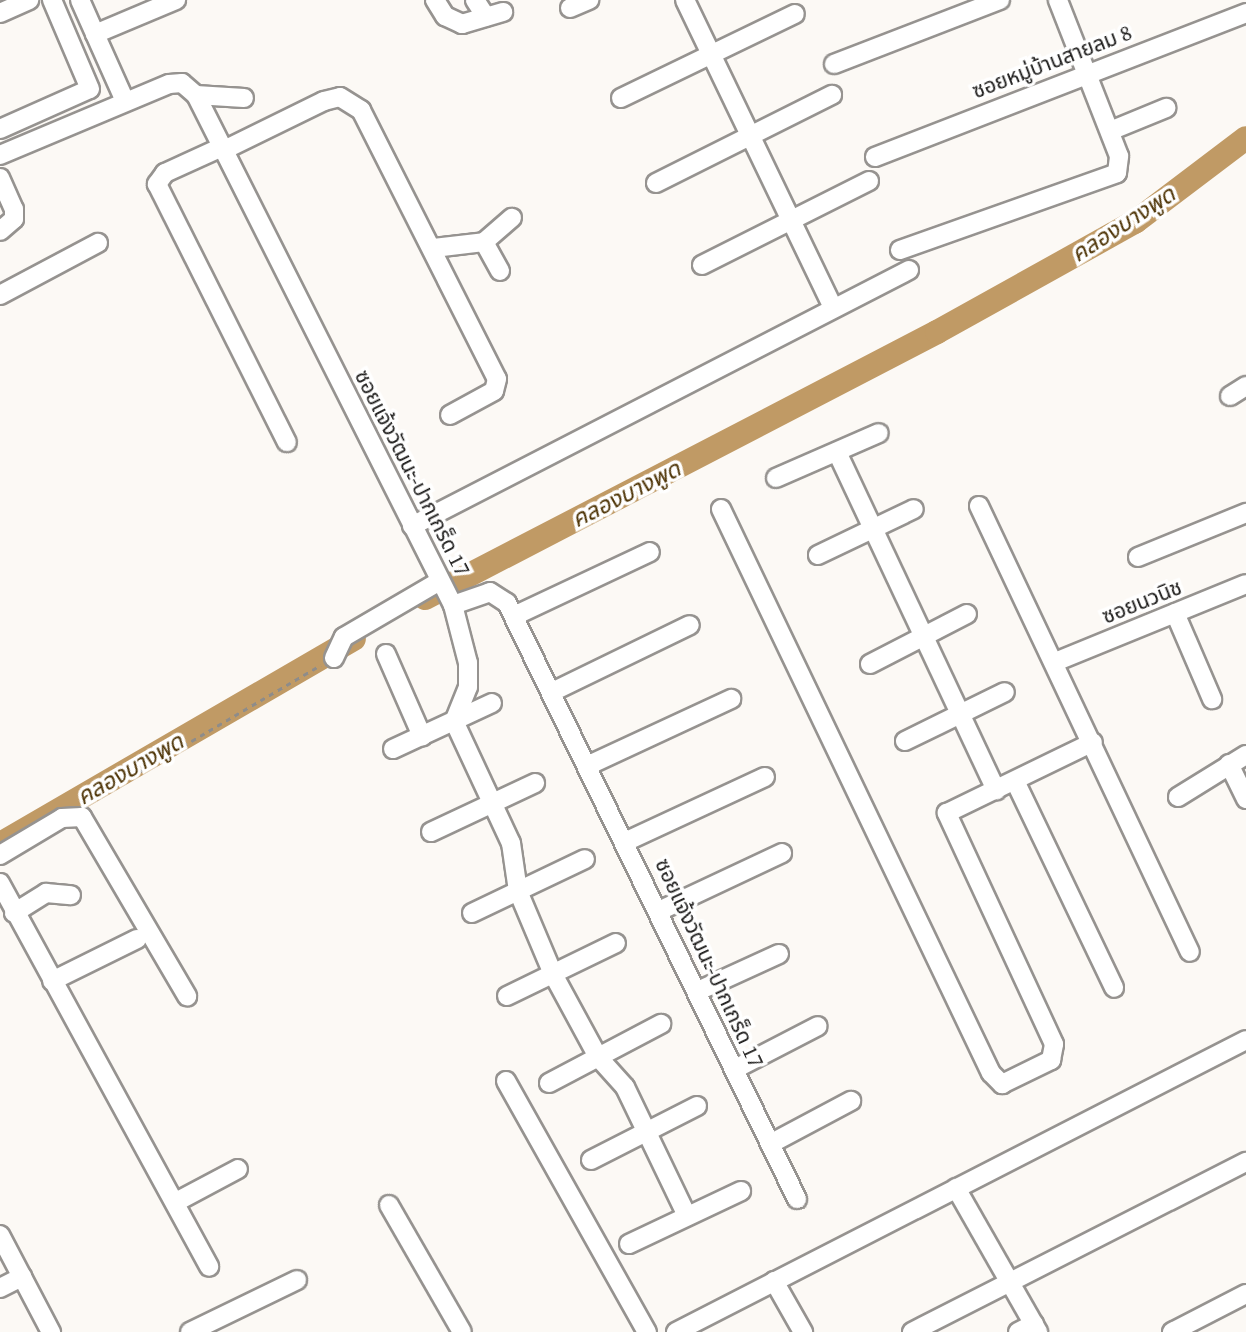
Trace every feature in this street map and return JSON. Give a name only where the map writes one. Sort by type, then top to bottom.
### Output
[{"type":"street","points":[[0,13],[29,0]]},
{"type":"street","points":[[0,129],[90,89],[52,0]]},
{"type":"street","points":[[80,0],[125,101]]},
{"type":"street","points":[[95,34],[176,0]]},
{"type":"street","points":[[435,0],[453,21],[494,15],[475,0]]},
{"type":"street","points":[[570,8],[589,0]]},
{"type":"street","points":[[685,0],[833,307]]},
{"type":"street","points":[[834,64],[1000,0]]},
{"type":"street","points":[[900,250],[1113,176],[1120,163],[1110,131],[1058,0]]},
{"type":"street","name":"ซอยหมู่บ้านสายลม 8","points":[[875,157],[1087,71],[1246,13]]},
{"type":"street","points":[[621,98],[795,14]]},
{"type":"street","points":[[0,155],[169,84],[181,83],[196,95],[244,98]]},
{"type":"street","name":"ซอยแจ้งวัฒนะ-ปากเกร็ด 17","points":[[196,95],[445,590],[498,594],[514,616],[627,841],[797,1199]]},
{"type":"street","points":[[656,183],[832,95]]},
{"type":"street","points":[[287,442],[157,184],[165,173],[324,101],[340,97],[351,102],[370,125],[434,248],[497,379],[494,391],[450,415]]},
{"type":"street","points":[[1110,131],[1166,108]]},
{"type":"street","points":[[702,265],[869,181]]},
{"type":"street","points":[[0,231],[14,219],[1,183]]},
{"type":"street","points":[[434,248],[484,242],[512,218]]},
{"type":"street","points":[[484,242],[500,271]]},
{"type":"street","points":[[0,295],[97,243]]},
{"type":"street","points":[[412,526],[909,270]]},
{"type":"street","points":[[1230,396],[1246,386]]},
{"type":"street","points":[[776,478],[879,433]]},
{"type":"street","points":[[837,452],[996,790]]},
{"type":"street","points":[[979,506],[1093,742],[1190,952]]},
{"type":"street","points":[[721,509],[991,1073],[1002,1084],[1056,1053],[949,825],[947,813],[1016,783],[1093,742]]},
{"type":"street","points":[[818,555],[914,509]]},
{"type":"street","points":[[1138,557],[1246,513]]},
{"type":"street","points":[[514,616],[650,552]]},
{"type":"street","name":"ซอยนวนิช","points":[[1055,662],[1246,584]]},
{"type":"street","points":[[334,658],[344,637],[445,590],[468,663],[468,687],[454,721],[511,843],[518,891],[552,974],[598,1057],[615,1071],[648,1130],[687,1216]]},
{"type":"street","points":[[1175,613],[1212,699]]},
{"type":"street","points":[[870,664],[967,614]]},
{"type":"street","points":[[552,692],[690,625]]},
{"type":"street","points":[[386,654],[422,736]]},
{"type":"street","points":[[905,741],[1005,692]]},
{"type":"street","points":[[589,765],[731,699]]},
{"type":"street","points":[[393,749],[492,703]]},
{"type":"street","points":[[1178,797],[1246,755]]},
{"type":"street","points":[[1229,764],[1246,799]]},
{"type":"street","points":[[627,841],[765,777]]},
{"type":"street","points":[[431,832],[491,801],[534,783]]},
{"type":"street","points":[[1016,783],[1114,988]]},
{"type":"street","points":[[0,855],[76,814],[94,832],[187,996]]},
{"type":"street","points":[[659,911],[782,853]]},
{"type":"street","points":[[472,912],[585,859]]},
{"type":"street","points":[[0,883],[209,1267]]},
{"type":"street","points":[[14,913],[46,892],[71,895]]},
{"type":"street","points":[[52,981],[137,939]]},
{"type":"street","points":[[507,996],[616,943]]},
{"type":"street","points":[[698,991],[779,954]]},
{"type":"street","points":[[549,1083],[661,1024]]},
{"type":"street","points":[[735,1069],[818,1026]]},
{"type":"street","points":[[676,1332],[1246,1040]]},
{"type":"street","points":[[506,1081],[647,1332]]},
{"type":"street","points":[[771,1144],[851,1101]]},
{"type":"street","points":[[591,1160],[697,1106]]},
{"type":"street","points":[[912,1332],[1246,1162]]},
{"type":"street","points":[[176,1202],[238,1169]]},
{"type":"street","points":[[956,1188],[1011,1281],[1030,1329]]},
{"type":"street","points":[[629,1244],[741,1191]]},
{"type":"street","points":[[389,1205],[462,1332]]},
{"type":"street","points":[[0,1235],[51,1332]]},
{"type":"street","points":[[0,1288],[22,1277]]},
{"type":"street","points":[[190,1332],[297,1280]]},
{"type":"street","points":[[774,1281],[803,1332]]},
{"type":"street","points":[[1172,1332],[1246,1294]]},
{"type":"path","points":[[76,814],[142,768],[334,658]]},
{"type":"waterway","name":"คลองบางพูด","points":[[425,598],[937,332],[1135,222],[1246,138]]},
{"type":"waterway","name":"คลองบางพูด","points":[[0,844],[354,639]]}]
